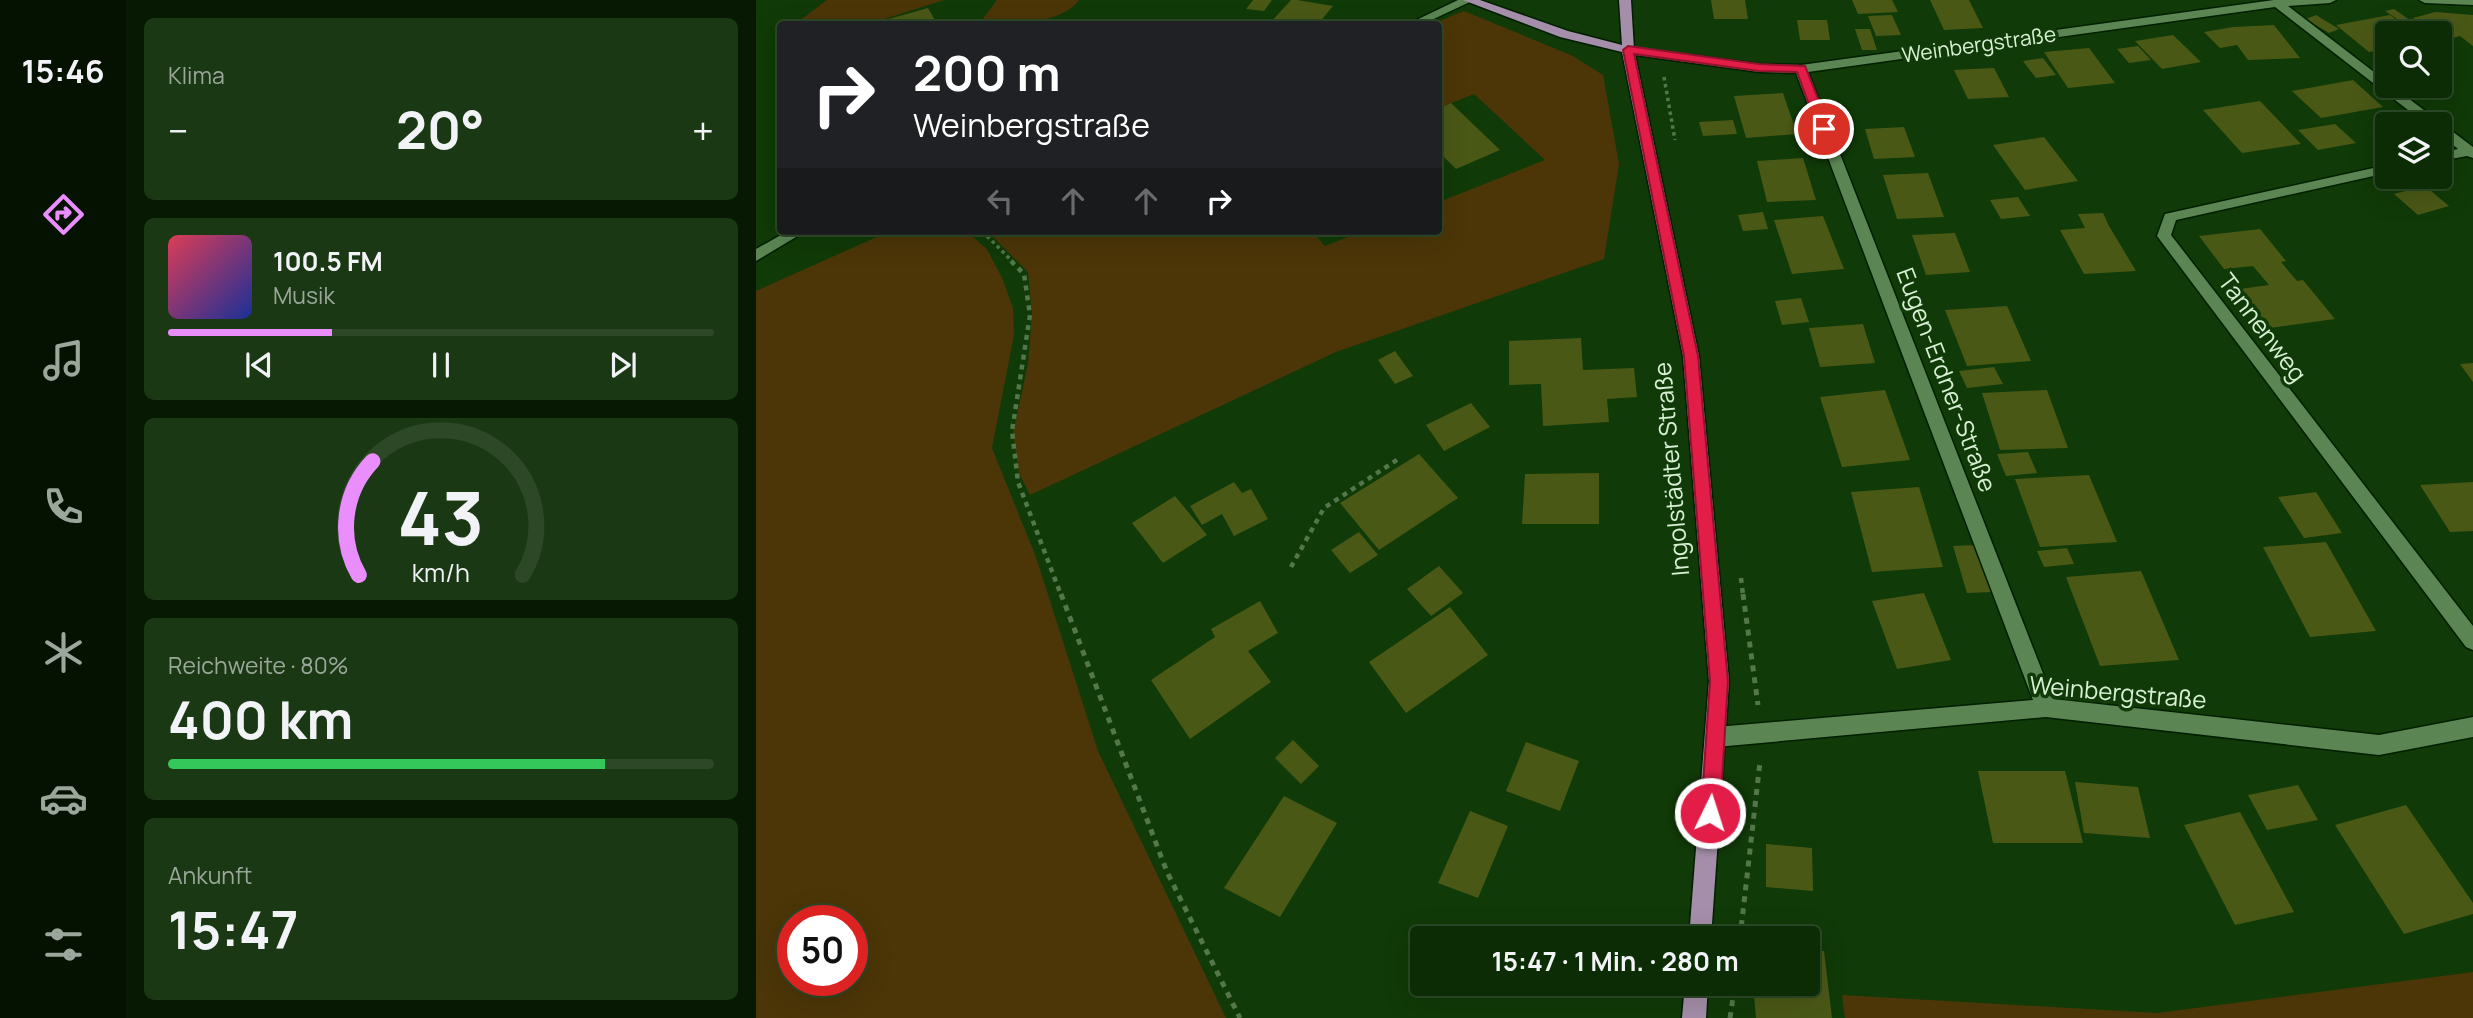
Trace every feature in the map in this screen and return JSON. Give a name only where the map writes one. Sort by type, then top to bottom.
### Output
[{"type":"main road","points":[[1469,0],[1564,34],[1628,50]]},
{"type":"main road","name":"Ingolstädter Straße","points":[[1625,0],[1628,50],[1691,356],[1719,681],[1701,926]]},
{"type":"main road","points":[[1693,1018],[1696,996]]},
{"type":"street","points":[[1422,21],[1469,0]]},
{"type":"street","name":"Weinbergstraße","points":[[1628,50],[1759,68],[1801,69],[2277,3],[2330,0]]},
{"type":"street","points":[[2425,0],[2473,2]]},
{"type":"street","points":[[2277,3],[2418,112]]},
{"type":"street","name":"Eugen-Erdner-Straße","points":[[1801,69],[2046,708]]},
{"type":"street","points":[[2452,138],[2471,153]]},
{"type":"street","points":[[2452,155],[2471,153]]},
{"type":"street","name":"Tannenweg","points":[[2375,172],[2169,217],[2164,236],[2473,641]]},
{"type":"street","points":[[756,256],[792,235]]},
{"type":"street","name":"Weinbergstraße","points":[[1716,737],[2046,708],[2379,745],[2473,727]]},
{"type":"path","points":[[986,235],[1024,274],[1030,315],[1012,431],[1018,482],[1167,872],[1240,1018]]},
{"type":"path","points":[[1291,567],[1324,508],[1400,458]]},
{"type":"path","points":[[1730,1018],[1733,996]]},
{"type":"shaded area","points":[[827,0],[944,0],[878,21],[799,21]]},
{"type":"shaded area","points":[[997,0],[1079,0],[1071,8],[1047,19],[981,21]]},
{"type":"shaded area","points":[[1464,11],[1573,56],[1603,75],[1619,164],[1604,259],[1336,352],[1030,495],[1019,473],[1013,433],[1028,364],[1032,314],[1028,272],[991,235],[1315,235],[1325,246],[1353,235],[1442,235],[1442,201],[1545,160],[1474,94],[1442,107],[1442,21],[1439,21]]},
{"type":"shaded area","points":[[881,235],[971,235],[987,249],[1003,280],[1013,308],[1014,335],[992,448],[1036,557],[1098,751],[1226,1018],[756,1018],[756,291]]},
{"type":"shaded area","points":[[2473,972],[2473,1018],[1845,1018],[1842,995],[2157,1013]]},
{"type":"building","points":[[1253,0],[1272,0],[1264,11],[1246,9]]},
{"type":"building","points":[[1291,0],[1333,6],[1320,21],[1272,21]]},
{"type":"building","points":[[1711,0],[1745,0],[1748,19],[1714,19]]},
{"type":"building","points":[[1852,0],[1892,0],[1898,12],[1858,14]]},
{"type":"building","points":[[1930,0],[1969,0],[1983,28],[1944,30]]},
{"type":"building","points":[[928,8],[935,20],[932,21],[882,21]]},
{"type":"building","points":[[2394,9],[2411,21],[2400,21],[2385,11]]},
{"type":"building","points":[[2435,12],[2473,15],[2473,46],[2460,36],[2452,38],[2452,21],[2418,21],[2413,18]]},
{"type":"building","points":[[1892,15],[1901,35],[1876,36],[1868,16]]},
{"type":"building","points":[[2316,15],[2339,29],[2329,33],[2306,19]]},
{"type":"building","points":[[2390,15],[2398,21],[2375,21],[2375,51],[2369,52],[2336,25]]},
{"type":"building","points":[[1797,20],[1827,20],[1830,40],[1800,40]]},
{"type":"building","points":[[2274,25],[2300,58],[2248,60],[2237,45],[2220,48],[2204,32],[2233,27]]},
{"type":"building","points":[[1855,29],[1870,29],[1877,50],[1862,50]]},
{"type":"building","points":[[2173,35],[2201,62],[2162,69],[2135,41]]},
{"type":"building","points":[[2138,46],[2151,60],[2129,63],[2117,49]]},
{"type":"building","points":[[2089,48],[2115,83],[2068,88],[2044,52]]},
{"type":"building","points":[[2043,58],[2056,75],[2036,78],[2023,61]]},
{"type":"building","points":[[1994,68],[2009,97],[1968,99],[1954,70]]},
{"type":"building","points":[[2353,80],[2383,107],[2321,118],[2292,91]]},
{"type":"building","points":[[1783,93],[1797,134],[1746,138],[1734,96]]},
{"type":"building","points":[[2260,101],[2301,144],[2242,153],[2203,110]]},
{"type":"building","points":[[1451,103],[1500,150],[1456,169],[1442,155],[1442,107]]},
{"type":"building","points":[[1733,120],[1737,134],[1703,136],[1699,122]]},
{"type":"building","points":[[2335,124],[2356,143],[2318,150],[2298,130]]},
{"type":"building","points":[[1904,127],[1915,157],[1874,159],[1865,129]]},
{"type":"building","points":[[2044,137],[2078,181],[2025,190],[1993,145]]},
{"type":"building","points":[[1803,158],[1816,200],[1767,202],[1757,161]]},
{"type":"building","points":[[1928,173],[1944,217],[1897,219],[1883,175]]},
{"type":"building","points":[[2413,189],[2429,189],[2449,206],[2418,215],[2394,194]]},
{"type":"building","points":[[2018,197],[2030,216],[2001,219],[1990,200]]},
{"type":"building","points":[[1763,212],[1768,229],[1743,231],[1738,215]]},
{"type":"building","points":[[2103,213],[2136,271],[2084,274],[2060,230],[2085,228],[2078,214]]},
{"type":"building","points":[[1823,216],[1844,269],[1792,274],[1774,220]]},
{"type":"building","points":[[2260,229],[2286,261],[2281,262],[2297,281],[2303,280],[2335,319],[2270,328],[2240,289],[2269,285],[2253,266],[2224,269],[2199,236]]},
{"type":"building","points":[[1955,233],[1970,272],[1926,275],[1912,235]]},
{"type":"building","points":[[1801,298],[1809,322],[1782,325],[1775,301]]},
{"type":"building","points":[[2007,306],[2031,361],[1967,366],[1945,310]]},
{"type":"building","points":[[1863,324],[1875,363],[1820,367],[1809,328]]},
{"type":"building","points":[[1581,338],[1583,370],[1634,368],[1637,397],[1607,399],[1609,422],[1543,426],[1541,384],[1509,385],[1509,341]]},
{"type":"building","points":[[1395,351],[1413,376],[1395,384],[1378,360]]},
{"type":"building","points":[[2473,363],[2473,382],[2460,364]]},
{"type":"building","points":[[1994,367],[2003,384],[1967,388],[1959,371]]},
{"type":"building","points":[[1885,390],[1910,460],[1842,467],[1820,397]]},
{"type":"building","points":[[2047,390],[2068,448],[2000,450],[1982,393]]},
{"type":"building","points":[[1471,403],[1490,427],[1444,451],[1426,425]]},
{"type":"building","points":[[2028,452],[2037,473],[2006,476],[1997,454]]},
{"type":"building","points":[[1419,454],[1458,498],[1379,550],[1340,503]]},
{"type":"building","points":[[1599,473],[1599,524],[1522,524],[1525,474]]},
{"type":"building","points":[[2089,475],[2117,542],[2040,547],[2015,479]]},
{"type":"building","points":[[1234,482],[1242,493],[1251,489],[1268,519],[1234,536],[1222,514],[1202,525],[1190,506]]},
{"type":"building","points":[[2473,482],[2473,531],[2450,532],[2420,485]]},
{"type":"building","points":[[1919,487],[1943,567],[1872,572],[1851,492]]},
{"type":"building","points":[[2316,492],[2342,533],[2304,538],[2278,497]]},
{"type":"building","points":[[1175,496],[1207,535],[1163,563],[1132,523]]},
{"type":"building","points":[[1359,532],[1378,555],[1350,573],[1331,550]]},
{"type":"building","points":[[2326,542],[2376,631],[2310,637],[2263,547]]},
{"type":"building","points":[[1978,545],[1993,592],[1967,593],[1953,546]]},
{"type":"building","points":[[2067,548],[2074,564],[2044,567],[2037,551]]},
{"type":"building","points":[[1439,566],[1463,593],[1431,616],[1407,589]]},
{"type":"building","points":[[2141,571],[2179,660],[2100,666],[2066,577]]},
{"type":"building","points":[[1924,593],[1951,660],[1897,669],[1872,601]]},
{"type":"building","points":[[1260,601],[1278,633],[1248,651],[1271,682],[1190,739],[1151,680],[1215,637],[1211,629]]},
{"type":"building","points":[[1450,607],[1488,655],[1406,713],[1369,662]]},
{"type":"building","points":[[1293,740],[1319,766],[1301,784],[1275,758]]},
{"type":"building","points":[[1526,742],[1579,761],[1560,811],[1506,791]]},
{"type":"building","points":[[1978,771],[2065,771],[2083,843],[1993,843]]},
{"type":"building","points":[[2075,782],[2138,787],[2150,838],[2084,833]]},
{"type":"building","points":[[2298,785],[2318,820],[2267,830],[2248,795]]},
{"type":"building","points":[[1284,796],[1337,823],[1280,917],[1224,888]]},
{"type":"building","points":[[2406,805],[2473,903],[2473,914],[2404,934],[2335,825]]},
{"type":"building","points":[[1470,811],[1508,826],[1478,898],[1438,883]]},
{"type":"building","points":[[2240,812],[2294,912],[2235,925],[2184,825]]},
{"type":"building","points":[[1766,844],[1812,848],[1813,891],[1766,887]]},
{"type":"building","points":[[1820,951],[1824,951],[1832,1018],[1756,1018],[1754,996],[1820,996]]},
{"type":"route","points":[[1710,813],[1719,681],[1691,356],[1628,50],[1759,68],[1801,69],[1824,129]]}]
